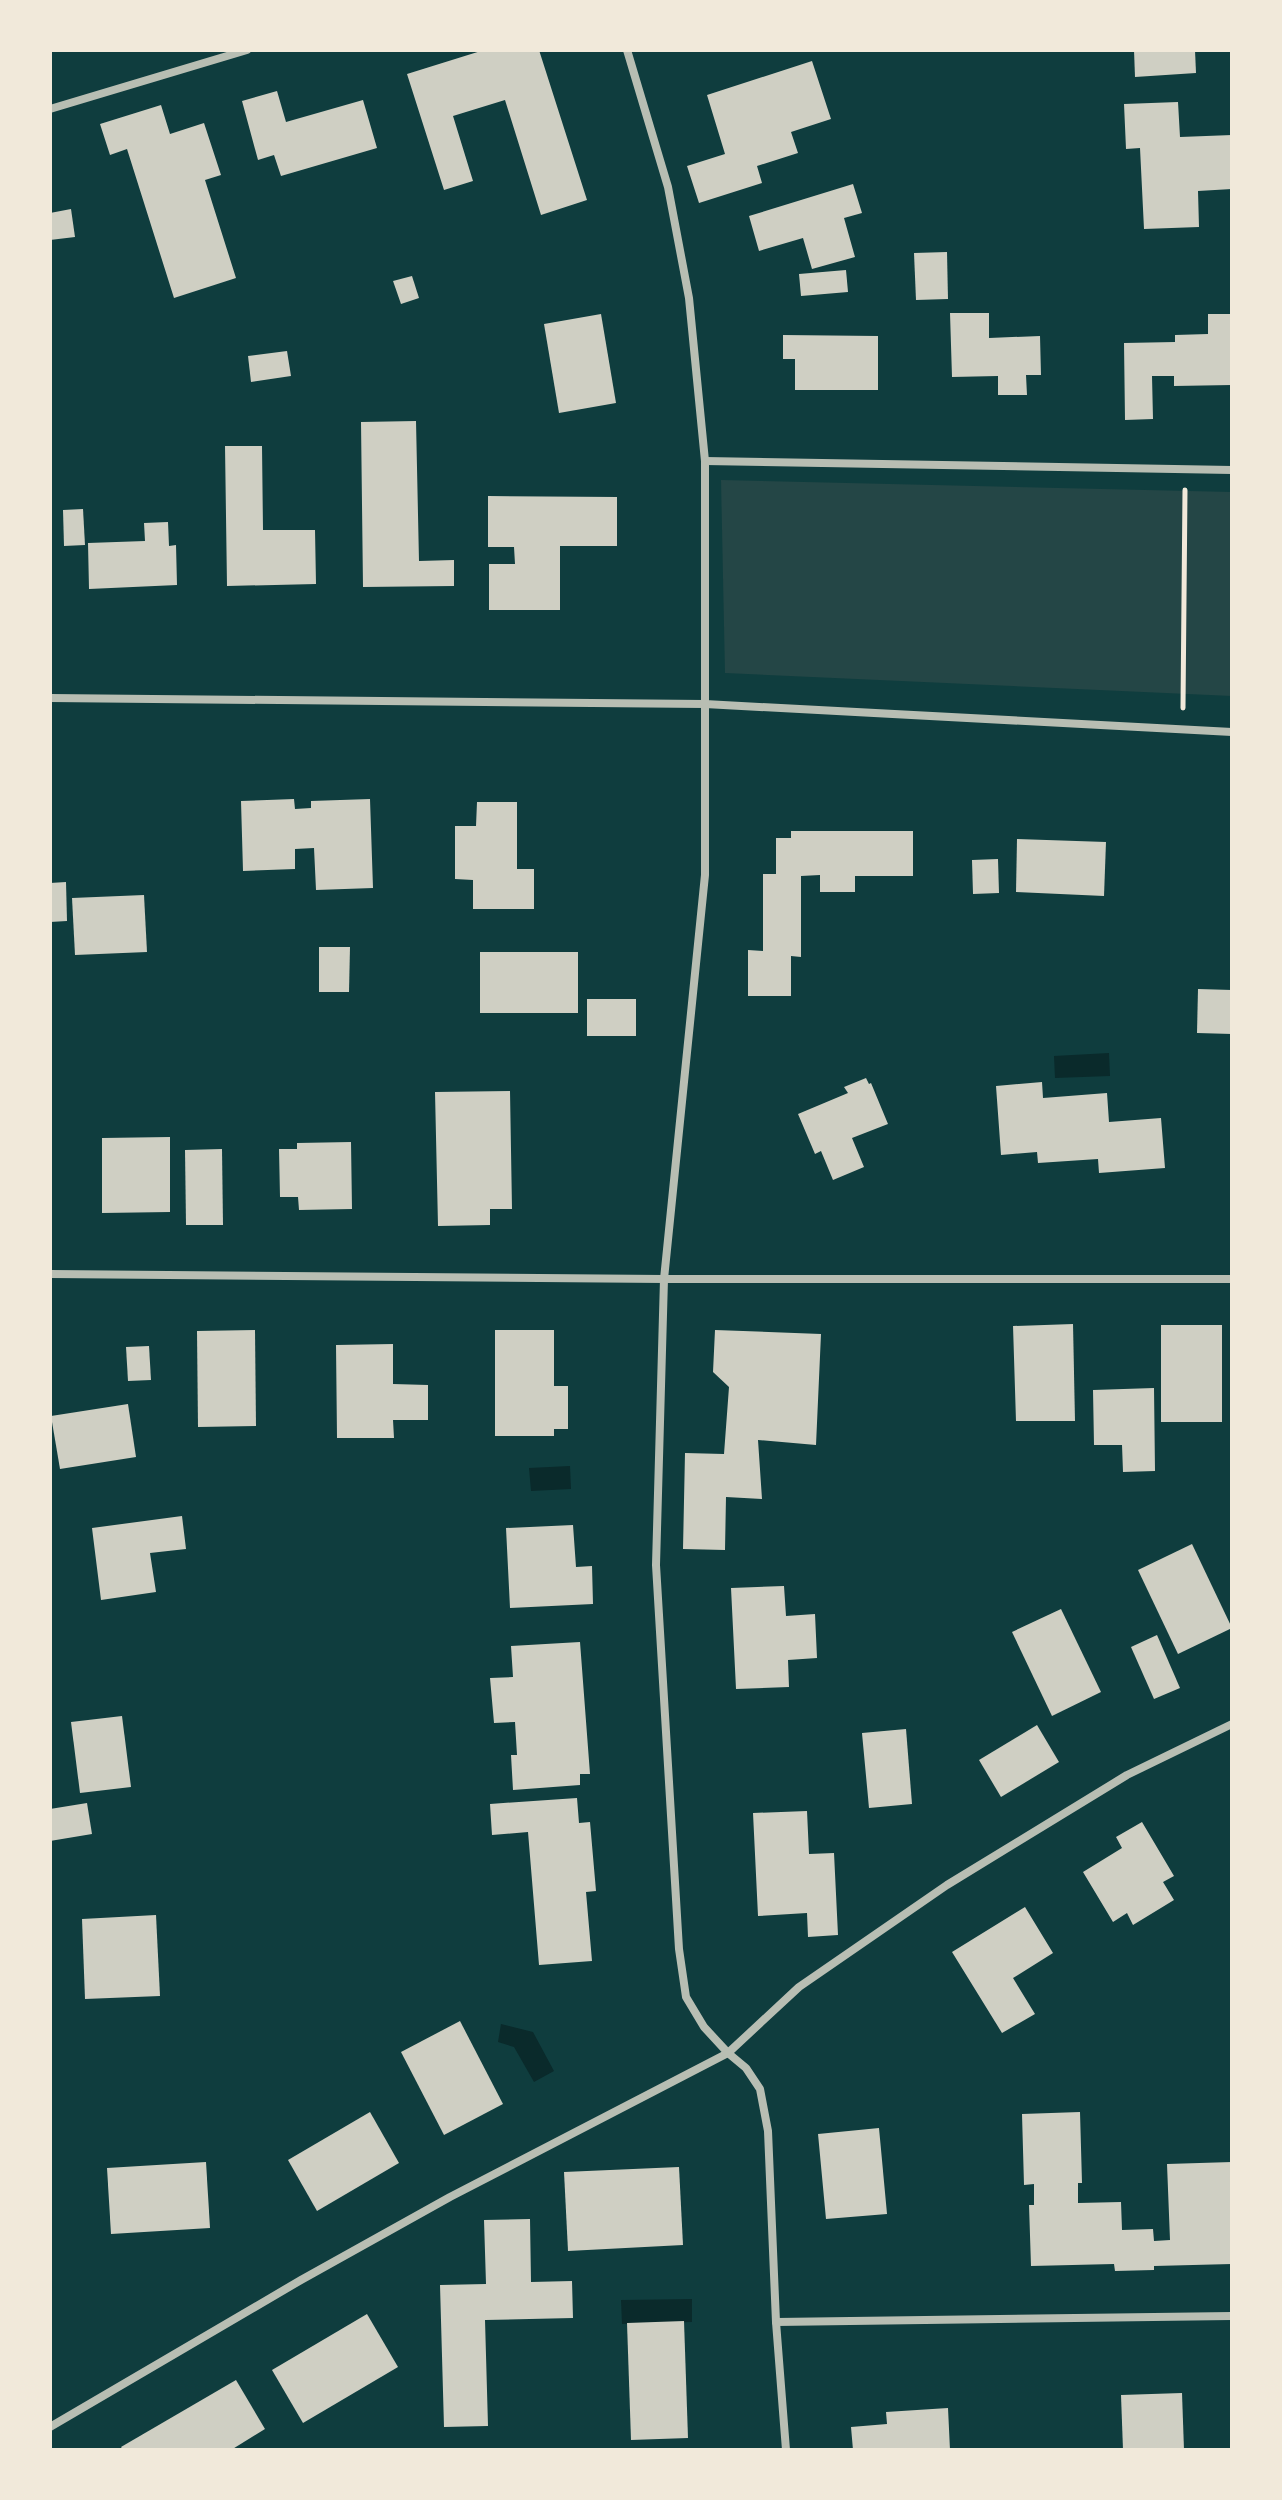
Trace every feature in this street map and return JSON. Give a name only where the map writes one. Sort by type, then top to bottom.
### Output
[{"type":"street","points":[[50,109],[247,50]]},
{"type":"street","points":[[627,50],[668,187],[689,298],[705,461],[705,875],[664,1279],[656,1565],[679,1949],[686,1997],[704,2027],[746,2068],[760,2089],[768,2131],[776,2322],[786,2450]]},
{"type":"street","points":[[705,461],[1232,470]]},
{"type":"street","points":[[50,698],[705,704],[1232,732]]},
{"type":"street","points":[[50,1274],[664,1279],[1232,1279]]},
{"type":"street","points":[[50,2427],[450,2197],[728,2053],[799,1987],[947,1885],[1127,1775],[1232,1724]]},
{"type":"street","points":[[776,2322],[1232,2316]]},
{"type":"path","points":[[1182,729],[1186,469]]},
{"type":"shaded area","points":[[721,480],[1232,492],[1232,696],[725,673]]},
{"type":"shaded area","points":[[1109,1053],[1110,1076],[1055,1078],[1054,1056]]},
{"type":"shaded area","points":[[570,1466],[571,1489],[531,1491],[529,1468]]},
{"type":"shaded area","points":[[501,2024],[533,2032],[554,2071],[534,2082],[514,2047],[498,2042]]},
{"type":"shaded area","points":[[692,2299],[692,2322],[622,2324],[621,2300]]},
{"type":"building","points":[[484,50],[539,50],[587,200],[541,215],[505,100],[453,116],[473,181],[444,190],[407,74]]},
{"type":"building","points":[[1134,50],[1195,50],[1196,73],[1135,77]]},
{"type":"building","points":[[812,61],[831,119],[791,132],[798,153],[757,166],[762,183],[699,203],[687,166],[725,154],[707,95]]},
{"type":"building","points":[[277,91],[286,122],[363,100],[377,148],[281,176],[274,155],[258,160],[242,101]]},
{"type":"building","points":[[1178,102],[1180,137],[1232,135],[1232,189],[1198,191],[1199,227],[1144,229],[1140,148],[1126,149],[1124,104]]},
{"type":"building","points":[[161,105],[170,134],[204,123],[221,175],[205,180],[236,278],[174,298],[127,149],[110,155],[100,124]]},
{"type":"building","points":[[853,184],[862,213],[844,218],[855,257],[812,269],[803,238],[759,251],[749,216]]},
{"type":"building","points":[[71,209],[75,237],[50,240],[50,213]]},
{"type":"building","points":[[947,252],[948,299],[916,300],[914,253]]},
{"type":"building","points":[[846,270],[848,292],[801,296],[799,274]]},
{"type":"building","points":[[412,276],[419,298],[401,304],[393,281]]},
{"type":"building","points":[[950,313],[989,313],[989,338],[1040,336],[1041,375],[1026,375],[1027,395],[998,395],[998,376],[952,377]]},
{"type":"building","points":[[601,314],[616,403],[559,413],[544,324]]},
{"type":"building","points":[[1208,314],[1232,314],[1232,385],[1174,386],[1174,376],[1152,376],[1153,419],[1125,420],[1124,343],[1175,342],[1175,335],[1208,334]]},
{"type":"building","points":[[783,335],[878,336],[878,390],[795,390],[795,359],[783,359]]},
{"type":"building","points":[[287,351],[291,376],[251,382],[248,356]]},
{"type":"building","points":[[416,421],[419,561],[454,560],[454,586],[363,587],[361,422]]},
{"type":"building","points":[[225,446],[262,446],[263,530],[315,530],[316,584],[227,586]]},
{"type":"building","points":[[488,496],[617,497],[617,546],[560,546],[560,610],[489,610],[489,564],[515,564],[514,547],[488,547]]},
{"type":"building","points":[[83,509],[85,545],[64,546],[63,510]]},
{"type":"building","points":[[168,522],[169,546],[176,545],[177,585],[89,589],[88,543],[145,541],[144,523]]},
{"type":"building","points":[[294,799],[295,809],[311,808],[311,801],[370,799],[373,888],[316,890],[314,848],[295,849],[295,869],[243,871],[241,801]]},
{"type":"building","points":[[477,802],[517,802],[517,869],[534,869],[534,909],[473,909],[473,880],[455,879],[455,826],[476,826]]},
{"type":"building","points":[[791,831],[913,831],[913,876],[855,876],[855,892],[820,892],[820,875],[801,876],[801,957],[791,956],[791,996],[748,996],[748,950],[763,951],[763,874],[776,874],[776,838],[791,838]]},
{"type":"building","points":[[1017,839],[1106,842],[1104,896],[1016,892]]},
{"type":"building","points":[[998,859],[999,893],[973,894],[972,860]]},
{"type":"building","points":[[66,882],[67,921],[50,922],[50,883]]},
{"type":"building","points":[[144,895],[147,952],[75,955],[72,898]]},
{"type":"building","points":[[319,947],[350,947],[349,992],[319,992]]},
{"type":"building","points":[[480,952],[578,952],[578,1013],[480,1013]]},
{"type":"building","points":[[1198,989],[1232,990],[1232,1034],[1197,1033]]},
{"type":"building","points":[[587,999],[636,999],[636,1036],[587,1036]]},
{"type":"building","points":[[866,1078],[888,1124],[852,1138],[864,1167],[833,1180],[821,1151],[815,1154],[798,1114],[848,1093],[844,1087]]},
{"type":"building","points":[[1042,1082],[1043,1098],[1107,1093],[1109,1122],[1161,1118],[1165,1168],[1099,1173],[1098,1159],[1038,1163],[1037,1152],[1001,1155],[996,1086]]},
{"type":"building","points":[[510,1091],[512,1209],[490,1209],[490,1225],[438,1226],[435,1092]]},
{"type":"building","points":[[170,1137],[170,1212],[102,1213],[102,1138]]},
{"type":"building","points":[[351,1142],[352,1209],[299,1210],[298,1197],[280,1197],[279,1149],[297,1149],[297,1143]]},
{"type":"building","points":[[222,1149],[223,1225],[186,1225],[185,1150]]},
{"type":"building","points":[[1073,1324],[1075,1421],[1016,1421],[1013,1326]]},
{"type":"building","points":[[1161,1325],[1222,1325],[1222,1422],[1161,1422]]},
{"type":"building","points":[[255,1330],[256,1426],[198,1427],[197,1331]]},
{"type":"building","points":[[495,1330],[554,1330],[554,1386],[568,1386],[568,1429],[554,1429],[554,1436],[495,1436]]},
{"type":"building","points":[[715,1330],[821,1334],[816,1445],[758,1440],[762,1499],[726,1497],[725,1550],[683,1549],[685,1453],[724,1454],[729,1387],[713,1372]]},
{"type":"building","points":[[393,1344],[393,1384],[428,1385],[428,1420],[393,1420],[394,1438],[337,1438],[336,1345]]},
{"type":"building","points":[[149,1346],[151,1380],[128,1381],[126,1347]]},
{"type":"building","points":[[1154,1388],[1155,1471],[1123,1472],[1122,1445],[1094,1445],[1093,1390]]},
{"type":"building","points":[[128,1404],[136,1457],[60,1469],[51,1416]]},
{"type":"building","points":[[182,1516],[186,1549],[150,1553],[156,1592],[101,1600],[92,1528]]},
{"type":"building","points":[[573,1525],[576,1567],[592,1566],[593,1604],[510,1608],[506,1528]]},
{"type":"building","points":[[1192,1544],[1232,1628],[1178,1654],[1138,1570]]},
{"type":"building","points":[[784,1586],[786,1616],[815,1614],[817,1658],[788,1660],[789,1687],[736,1689],[731,1588]]},
{"type":"building","points":[[1061,1609],[1101,1692],[1052,1716],[1012,1632]]},
{"type":"building","points":[[1157,1635],[1180,1688],[1154,1699],[1131,1647]]},
{"type":"building","points":[[580,1642],[590,1774],[580,1774],[580,1785],[513,1790],[511,1755],[517,1755],[515,1722],[494,1723],[490,1678],[513,1677],[511,1646]]},
{"type":"building","points":[[122,1716],[131,1787],[80,1793],[71,1722]]},
{"type":"building","points":[[1037,1725],[1059,1762],[1001,1797],[979,1760]]},
{"type":"building","points":[[906,1729],[912,1804],[869,1808],[862,1733]]},
{"type":"building","points":[[577,1798],[579,1823],[590,1822],[596,1891],[586,1892],[592,1961],[539,1965],[528,1832],[492,1835],[490,1804]]},
{"type":"building","points":[[87,1803],[92,1834],[50,1841],[50,1809]]},
{"type":"building","points":[[807,1811],[809,1854],[834,1853],[838,1935],[808,1937],[807,1913],[758,1916],[753,1813]]},
{"type":"building","points":[[1142,1822],[1174,1876],[1163,1882],[1174,1900],[1133,1925],[1127,1913],[1113,1922],[1083,1872],[1122,1848],[1116,1837]]},
{"type":"building","points":[[1025,1907],[1053,1953],[1013,1978],[1035,2014],[1002,2033],[952,1952]]},
{"type":"building","points":[[156,1915],[160,1996],[85,1999],[82,1919]]},
{"type":"building","points":[[460,2021],[503,2104],[444,2135],[401,2052]]},
{"type":"building","points":[[370,2112],[399,2163],[317,2211],[288,2160]]},
{"type":"building","points":[[1080,2112],[1082,2183],[1078,2183],[1078,2203],[1121,2202],[1122,2230],[1153,2229],[1154,2241],[1170,2240],[1167,2164],[1232,2162],[1232,2264],[1154,2266],[1154,2270],[1115,2271],[1114,2264],[1031,2266],[1029,2205],[1034,2205],[1034,2184],[1024,2185],[1022,2114]]},
{"type":"building","points":[[879,2128],[887,2214],[826,2219],[818,2134]]},
{"type":"building","points":[[206,2162],[210,2228],[111,2234],[107,2168]]},
{"type":"building","points":[[679,2167],[683,2245],[568,2251],[564,2172]]},
{"type":"building","points":[[530,2219],[531,2282],[572,2281],[573,2318],[485,2320],[488,2426],[444,2427],[440,2285],[486,2284],[484,2220]]},
{"type":"building","points":[[367,2314],[398,2367],[303,2423],[272,2370]]},
{"type":"building","points":[[684,2321],[688,2438],[631,2440],[627,2323]]},
{"type":"building","points":[[236,2380],[265,2429],[231,2450],[123,2450],[121,2447]]},
{"type":"building","points":[[1182,2393],[1184,2450],[1123,2450],[1121,2395]]},
{"type":"building","points":[[948,2408],[950,2450],[853,2450],[851,2427],[887,2424],[886,2412]]}]
